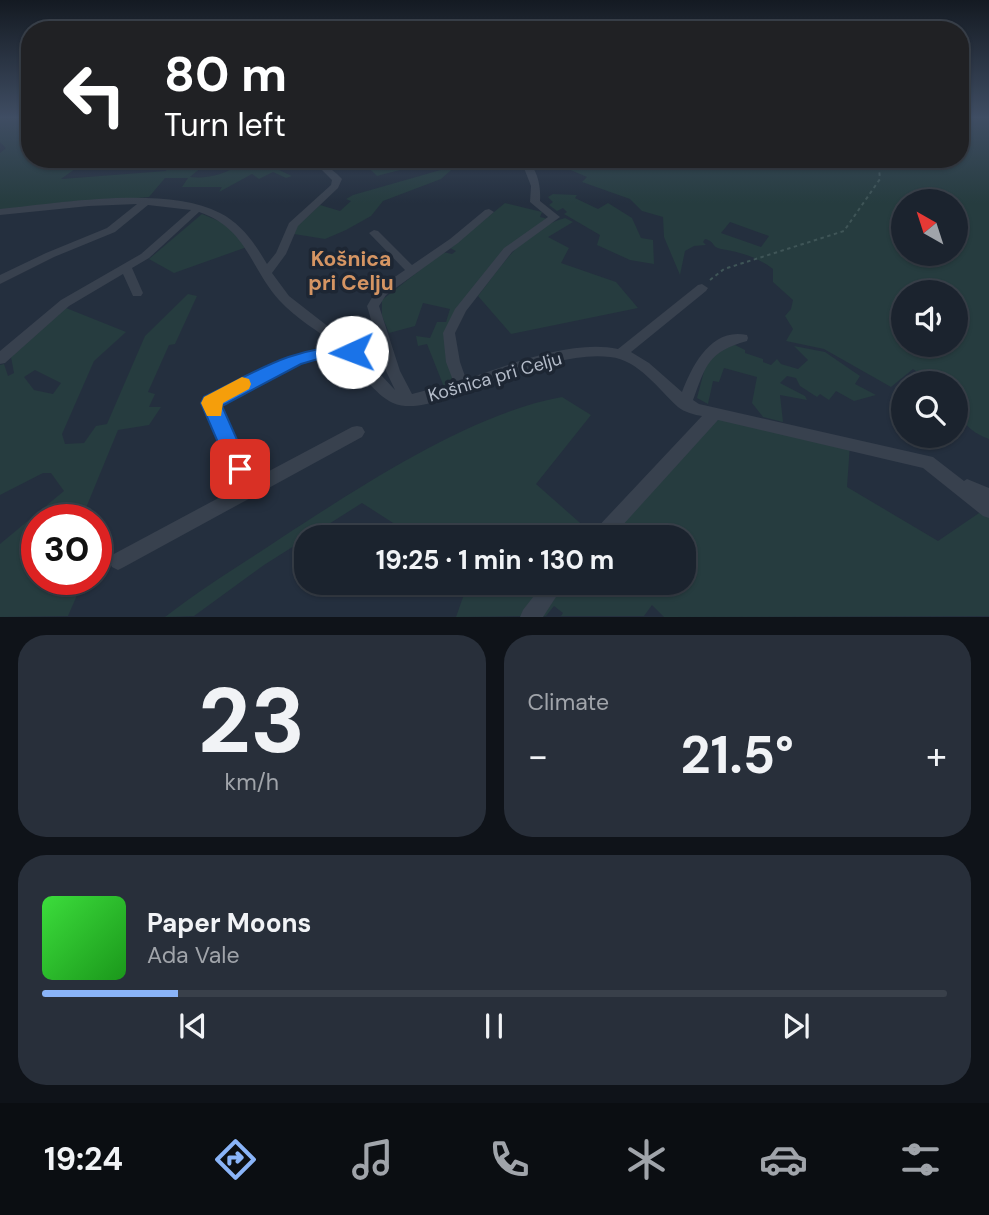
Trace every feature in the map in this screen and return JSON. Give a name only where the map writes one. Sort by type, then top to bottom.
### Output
[{"type":"street","points":[[265,274],[281,254],[293,225],[335,186],[337,179],[322,168]]},
{"type":"street","points":[[462,386],[453,362],[449,334],[461,309],[508,250],[555,218],[535,202],[536,186],[528,168]]},
{"type":"street","points":[[0,280],[50,255],[111,230],[147,201]]},
{"type":"street","name":"Košnica pri Celju","points":[[0,212],[147,201],[196,210],[225,220],[238,230],[265,274],[297,313],[352,352],[386,391],[400,400],[428,397],[550,360],[603,350],[620,354]]},
{"type":"street","points":[[0,359],[65,303],[93,285],[128,269],[196,210]]},
{"type":"street","points":[[408,399],[393,370],[373,306],[381,292],[454,241],[489,212]]},
{"type":"street","points":[[374,233],[411,270]]},
{"type":"street","points":[[128,269],[137,293]]},
{"type":"street","points":[[620,354],[702,288]]},
{"type":"street","points":[[684,404],[706,355],[718,344],[742,338]]},
{"type":"street","points":[[249,491],[211,403],[296,359],[318,353],[352,352]]},
{"type":"street","points":[[620,354],[626,355],[684,404],[927,462],[989,510]]},
{"type":"street","points":[[611,525],[715,413]]},
{"type":"street","points":[[118,561],[357,432]]},
{"type":"street","points":[[951,480],[989,496]]},
{"type":"street","points":[[530,617],[547,595]]},
{"type":"path","points":[[702,288],[724,269],[844,231],[880,179],[879,168]]},
{"type":"green space","points":[[4,146],[21,146],[21,168],[76,168],[61,179],[166,171],[168,168],[200,168],[190,177],[216,175],[234,168],[282,168],[279,170],[292,176],[286,178],[273,172],[259,179],[252,174],[219,192],[222,187],[182,187],[188,178],[165,178],[149,197],[0,210],[0,153],[6,148]]},
{"type":"green space","points":[[969,146],[989,146],[989,439],[968,426],[968,371],[891,371],[891,387],[824,349],[786,341],[793,329],[785,316],[791,309],[793,300],[773,282],[773,269],[747,255],[718,248],[705,239],[703,242],[706,245],[694,246],[685,251],[680,275],[664,237],[663,217],[642,211],[630,199],[582,182],[587,177],[566,168],[969,168]],"holes":[[[730,222],[769,236],[761,247],[721,233]]]},
{"type":"green space","points":[[369,168],[407,168],[377,176]]},
{"type":"green space","points":[[453,168],[441,179],[383,201],[371,216],[346,230],[325,239],[294,234],[295,228],[320,205],[340,211],[351,201],[346,199],[353,195]]},
{"type":"green space","points":[[553,194],[577,195],[575,198],[598,209],[608,203],[632,218],[641,238],[653,240],[654,264],[630,260],[597,245],[600,235],[564,214],[567,212],[563,208],[557,211],[549,205],[553,202],[548,197]]},
{"type":"green space","points":[[505,203],[542,212],[540,217],[553,220],[523,237],[461,311],[453,338],[461,380],[444,387],[427,344],[418,346],[416,336],[430,338],[437,322],[446,322],[450,309],[423,303],[415,326],[389,333],[382,316],[382,300],[443,252],[452,254],[456,251],[450,248]]},
{"type":"green space","points":[[202,214],[226,224],[247,247],[174,273],[149,259]]},
{"type":"green space","points":[[565,218],[573,222],[548,237],[569,248],[561,263],[616,282],[638,308],[511,334],[478,296],[526,239],[550,223]]},
{"type":"green space","points":[[188,294],[197,296],[175,344],[169,345],[148,392],[155,394],[149,407],[161,407],[149,425],[118,430],[88,504],[48,504],[64,491],[51,473],[43,473],[0,495],[0,365],[4,364],[8,376],[14,373],[11,357],[66,308],[126,332],[94,361],[62,434],[65,444],[84,443],[96,426],[107,424],[145,336]],"holes":[[[35,370],[61,383],[53,394],[34,390],[24,377]]]},
{"type":"green space","points":[[733,344],[745,350],[745,353],[763,359],[763,362],[771,365],[777,359],[781,364],[798,369],[808,360],[794,346],[825,352],[860,376],[855,384],[876,395],[854,401],[836,391],[829,400],[820,394],[817,397],[800,386],[796,378],[787,376],[780,383],[805,396],[807,400],[780,395],[783,422],[763,417],[752,403],[757,377],[724,368],[719,382],[713,381],[708,404],[697,398],[707,360]]},
{"type":"green space","points":[[562,397],[591,415],[536,484],[582,525],[396,525],[362,503],[327,525],[300,525],[453,435],[527,406]]},
{"type":"green space","points":[[721,418],[850,444],[847,487],[938,541],[985,509],[989,512],[989,616],[664,617],[652,605],[644,616],[561,616],[563,613],[554,606],[546,616],[537,617],[553,595],[696,595],[696,525],[619,525],[713,423]]},
{"type":"green space","points":[[21,527],[21,595],[77,595],[68,616],[0,617],[0,544]]},
{"type":"green space","points":[[294,529],[294,546],[194,616],[165,617]]},
{"type":"green space","points":[[464,595],[542,595],[526,616],[456,617]]},
{"type":"slow traffic","points":[[214,410],[211,403],[216,398],[242,384]]},
{"type":"district","name":"Košnica pri Celju","points":[[351,271]]},
{"type":"route","points":[[240,469],[211,403],[239,386],[296,359],[318,353],[352,352]]}]
